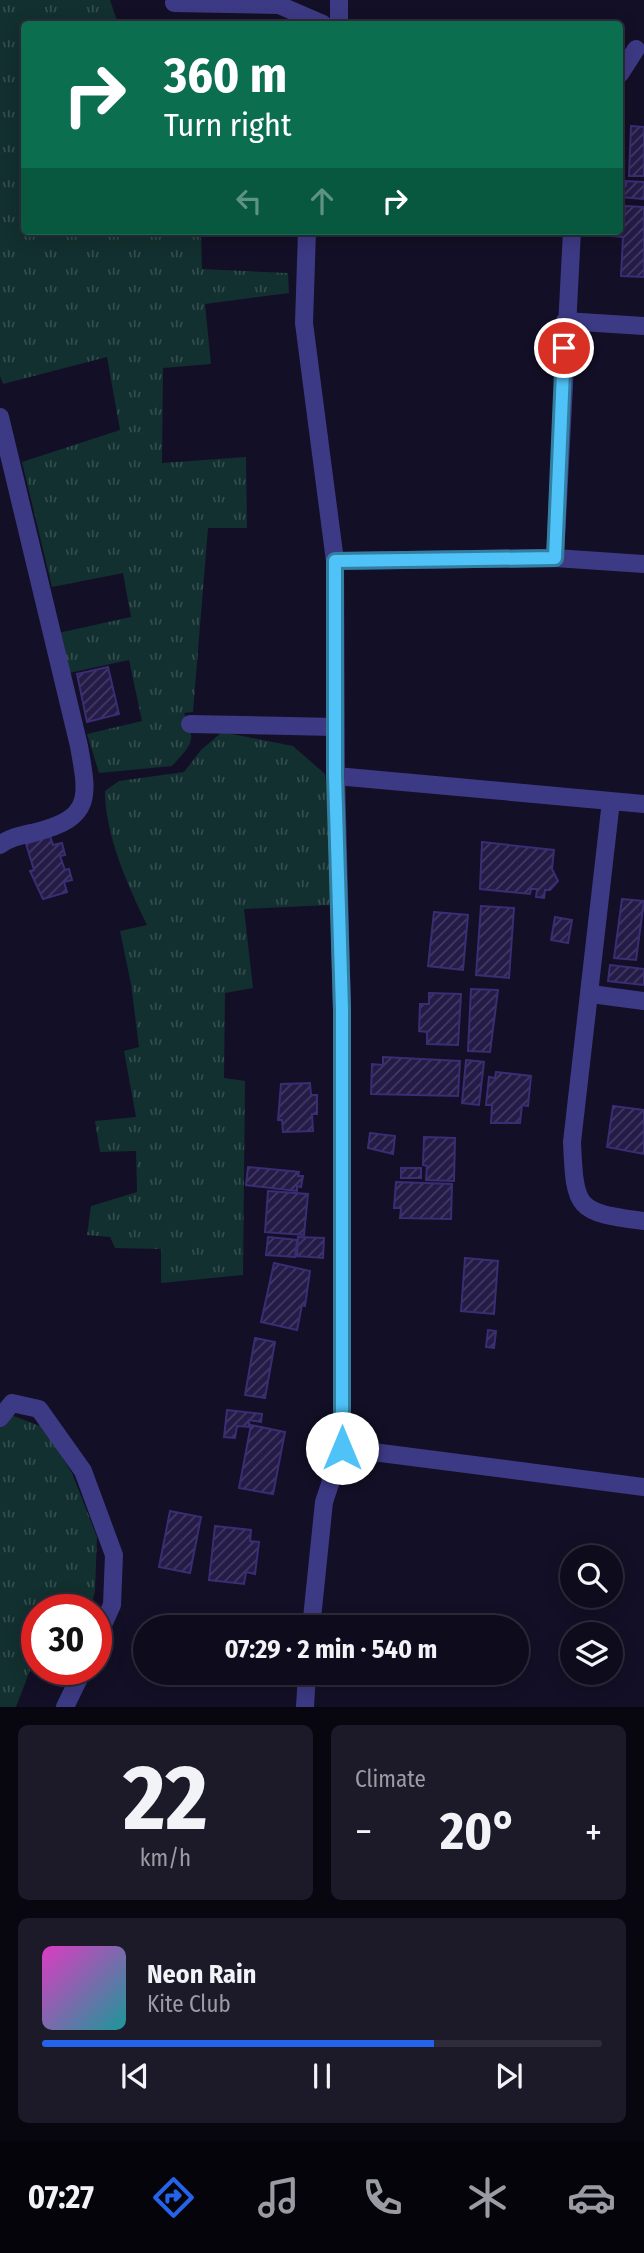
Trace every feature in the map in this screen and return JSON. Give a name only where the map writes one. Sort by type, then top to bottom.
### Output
[{"type":"street","points":[[339,0],[339,21]]},
{"type":"street","points":[[174,3],[279,5],[318,21]]},
{"type":"street","points":[[623,68],[633,50]]},
{"type":"street","points":[[307,235],[304,323],[335,561],[335,776],[342,1010],[342,1448],[324,1502],[312,1615]]},
{"type":"street","points":[[555,558],[565,321],[572,235]]},
{"type":"street","points":[[565,321],[644,326]]},
{"type":"street","points":[[0,416],[87,789],[80,808],[71,819],[47,830],[7,840],[0,845]]},
{"type":"street","points":[[335,561],[555,558],[644,564]]},
{"type":"street","points":[[190,724],[335,727]]},
{"type":"street","points":[[335,776],[644,804]]},
{"type":"street","points":[[611,801],[572,1142],[574,1188],[581,1204],[603,1215],[644,1221]]},
{"type":"street","points":[[591,994],[644,1001]]},
{"type":"street","points":[[0,1418],[6,1402],[39,1409],[83,1471],[114,1555],[112,1605]]},
{"type":"street","points":[[342,1448],[644,1487]]},
{"type":"street","points":[[65,1707],[76,1685]]},
{"type":"street","points":[[305,1707],[306,1685]]},
{"type":"green space","points":[[0,0],[110,0],[117,21],[21,21],[21,235],[201,235],[202,269],[288,273],[289,293],[205,304],[211,364],[163,368],[162,463],[246,457],[247,528],[208,528],[193,712],[184,713],[191,737],[188,747],[172,766],[99,773],[87,734],[142,721],[129,660],[69,673],[58,633],[131,617],[123,573],[52,587],[22,462],[120,430],[107,357],[3,384],[0,376]]},
{"type":"green space","points":[[222,732],[293,746],[325,774],[332,836],[330,905],[244,909],[253,988],[225,993],[224,1078],[245,1081],[243,1275],[161,1283],[161,1249],[115,1248],[110,1237],[87,1235],[91,1206],[137,1192],[136,1151],[100,1152],[95,1121],[136,1117],[124,1051],[139,1047],[131,984],[120,931],[147,925],[125,877],[113,842],[105,791],[119,781],[184,772],[201,750]]},
{"type":"green space","points":[[8,1414],[43,1427],[72,1473],[97,1537],[94,1594],[21,1594],[21,1685],[24,1685],[16,1707],[0,1707],[0,1426]]},
{"type":"building","points":[[631,126],[644,127],[644,176],[629,176]]},
{"type":"building","points":[[626,181],[644,182],[644,199],[623,197],[623,186],[626,186]]},
{"type":"building","points":[[625,206],[644,207],[644,277],[621,276],[623,237],[612,235],[623,235]]},
{"type":"building","points":[[108,667],[119,714],[87,722],[77,674]]},
{"type":"building","points":[[50,836],[53,845],[62,843],[65,855],[60,856],[65,870],[69,869],[72,880],[64,882],[67,892],[43,899],[30,871],[34,870],[26,844]]},
{"type":"building","points":[[482,842],[554,850],[552,869],[558,881],[550,890],[545,890],[544,898],[536,897],[537,889],[531,889],[530,894],[480,889]]},
{"type":"building","points":[[622,899],[644,901],[636,960],[614,958]]},
{"type":"building","points":[[481,906],[514,908],[509,978],[476,975]]},
{"type":"building","points":[[434,912],[468,915],[463,970],[428,966]]},
{"type":"building","points":[[555,917],[572,920],[568,943],[551,940]]},
{"type":"building","points":[[610,965],[644,969],[644,985],[608,981]]},
{"type":"building","points":[[471,989],[498,990],[490,1052],[468,1051]]},
{"type":"building","points":[[429,993],[461,994],[458,1045],[427,1044],[427,1032],[419,1031],[420,1004],[429,1004]]},
{"type":"building","points":[[383,1057],[460,1061],[458,1096],[371,1094],[372,1064],[383,1065]]},
{"type":"building","points":[[466,1060],[484,1062],[479,1105],[462,1103]]},
{"type":"building","points":[[496,1072],[531,1076],[528,1106],[522,1105],[520,1123],[491,1123],[492,1105],[486,1105],[489,1077],[495,1078]]},
{"type":"building","points":[[310,1083],[311,1095],[317,1095],[317,1114],[312,1114],[313,1131],[283,1132],[282,1120],[278,1120],[281,1084]]},
{"type":"building","points":[[613,1106],[644,1110],[644,1154],[607,1147]]},
{"type":"building","points":[[370,1133],[395,1136],[393,1154],[368,1148]]},
{"type":"building","points":[[424,1137],[455,1138],[454,1181],[426,1180],[427,1166],[423,1165]]},
{"type":"building","points":[[248,1167],[299,1172],[298,1176],[303,1176],[301,1187],[297,1186],[297,1191],[246,1185]]},
{"type":"building","points":[[401,1168],[421,1168],[421,1178],[401,1178]]},
{"type":"building","points":[[396,1182],[452,1184],[451,1219],[400,1218],[401,1208],[394,1208]]},
{"type":"building","points":[[268,1191],[308,1194],[304,1235],[265,1232]]},
{"type":"building","points":[[268,1237],[297,1240],[295,1257],[266,1255]]},
{"type":"building","points":[[298,1237],[324,1238],[323,1258],[297,1256]]},
{"type":"building","points":[[465,1258],[498,1261],[494,1314],[461,1311]]},
{"type":"building","points":[[274,1263],[310,1271],[305,1306],[302,1305],[297,1330],[261,1322]]},
{"type":"building","points":[[488,1330],[496,1331],[494,1348],[486,1347]]},
{"type":"building","points":[[255,1338],[275,1342],[265,1398],[245,1395]]},
{"type":"building","points":[[227,1410],[262,1414],[261,1422],[249,1420],[249,1427],[237,1426],[235,1438],[224,1437]]},
{"type":"building","points":[[251,1425],[285,1432],[273,1494],[239,1488]]},
{"type":"building","points":[[170,1511],[201,1517],[190,1573],[159,1567]]},
{"type":"building","points":[[215,1526],[251,1530],[250,1541],[259,1542],[255,1574],[246,1572],[244,1584],[209,1580]]},
{"type":"route","points":[[342,1448],[342,1010],[335,776],[335,561],[555,558],[564,348]]}]
